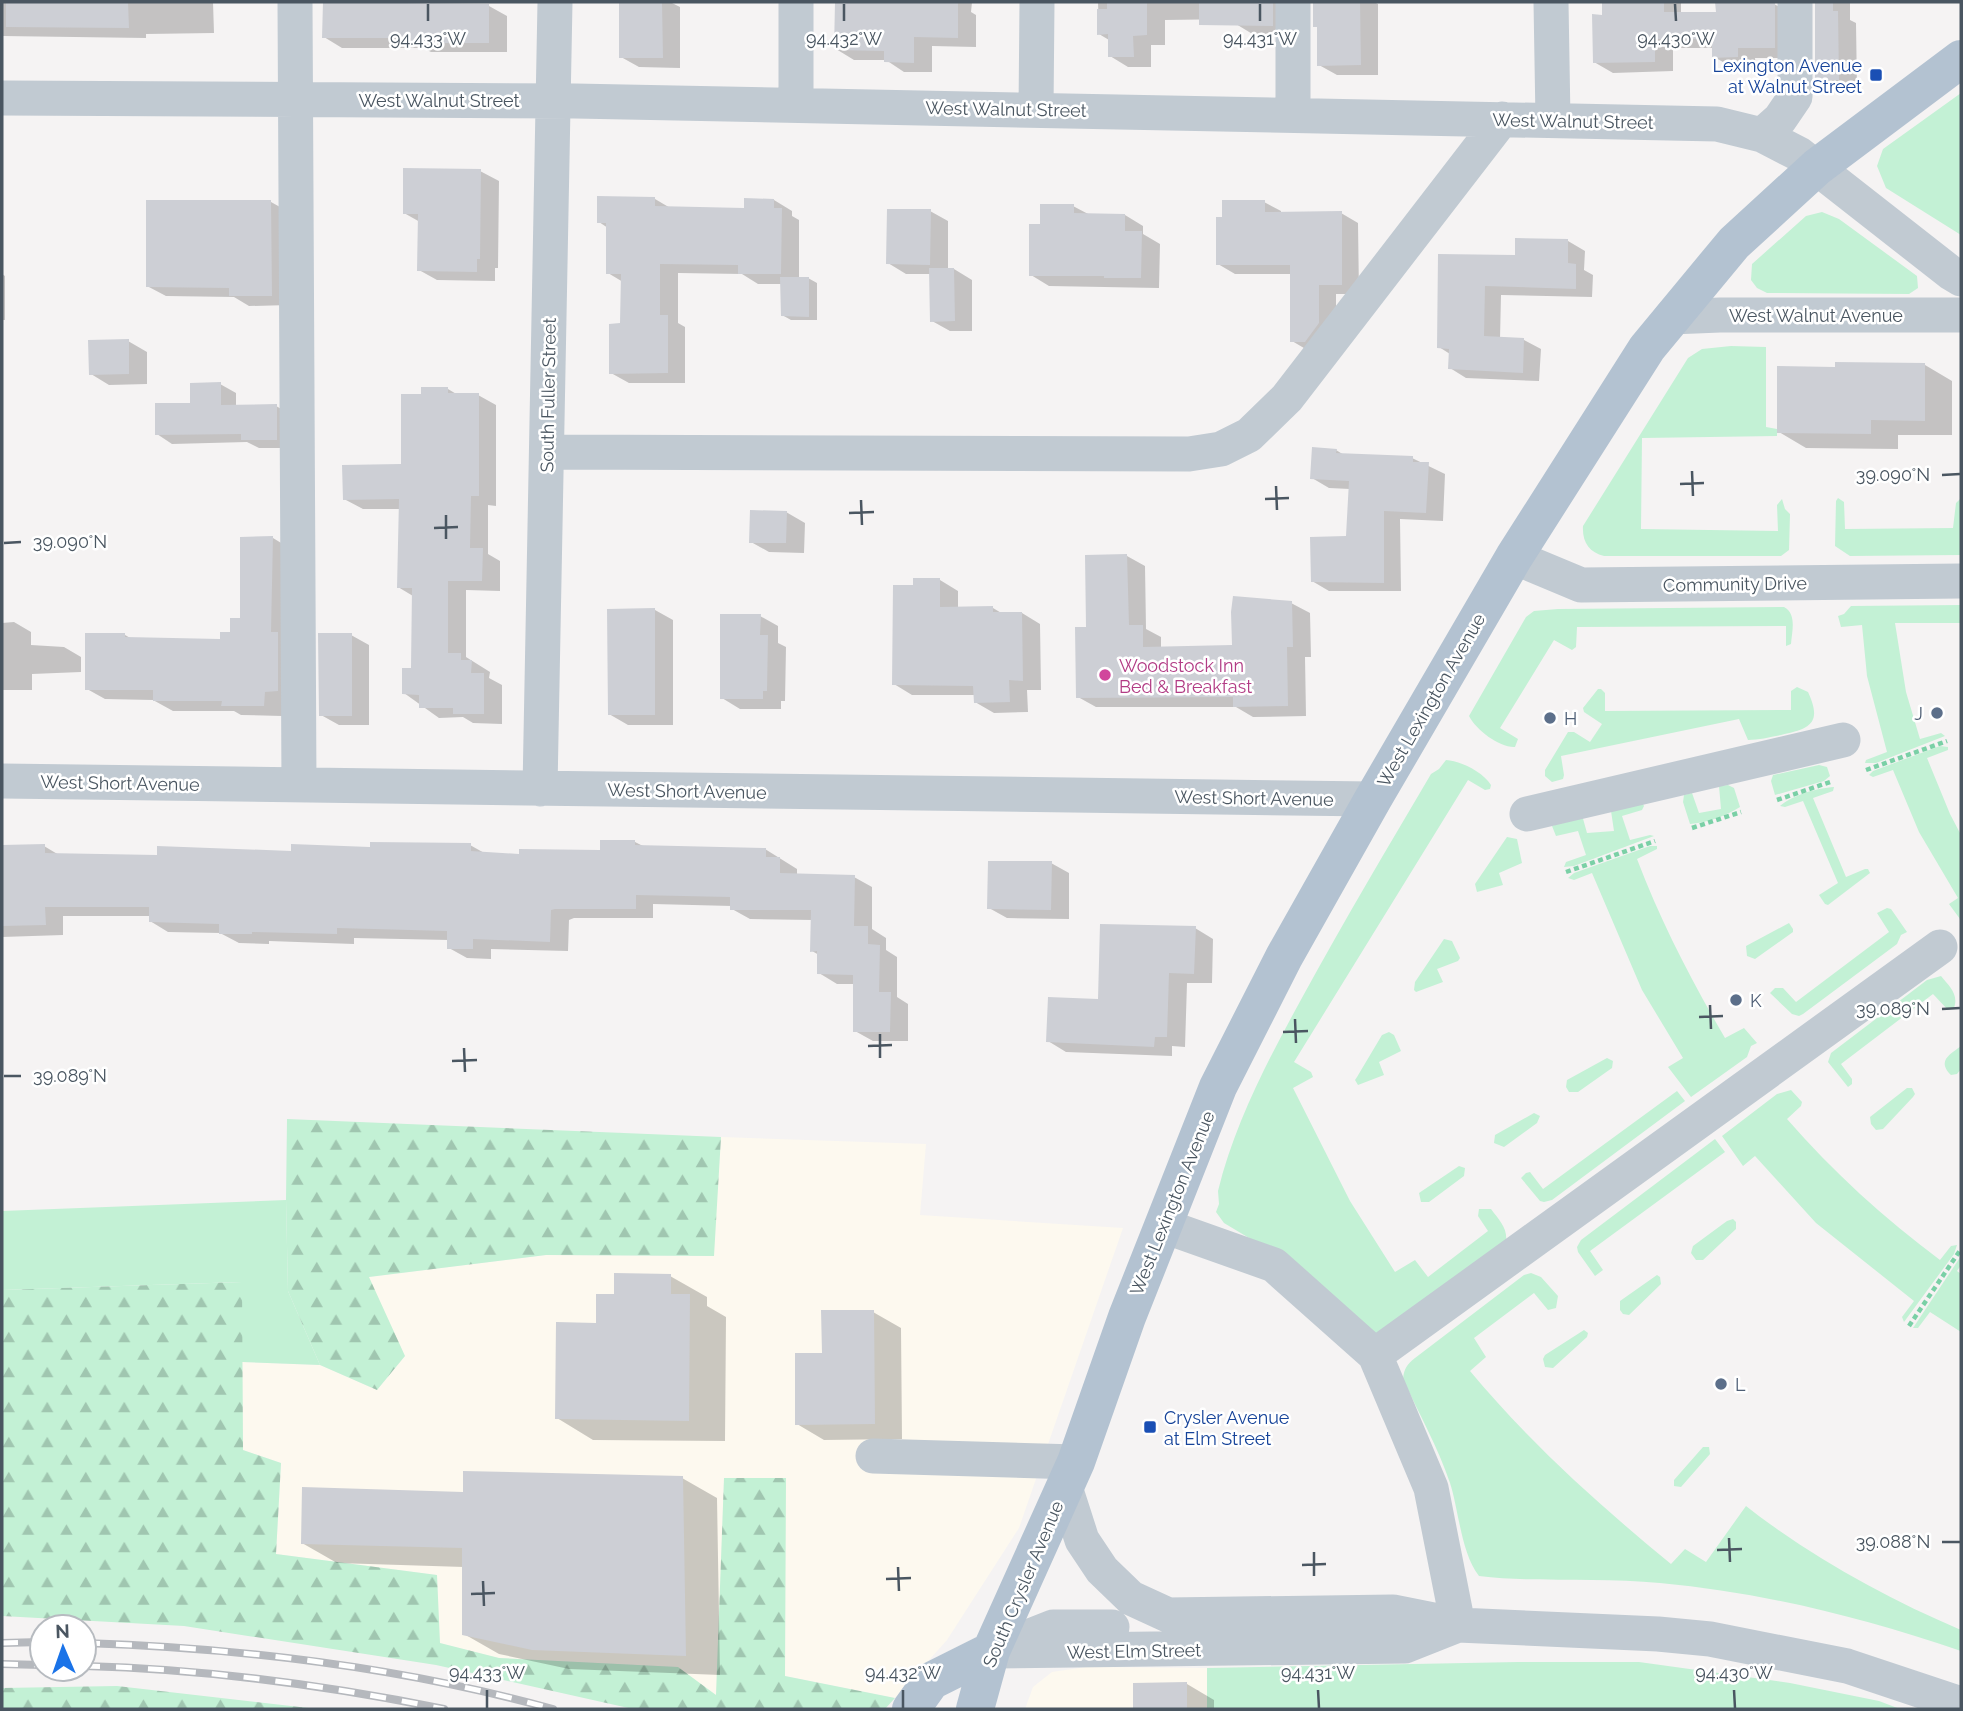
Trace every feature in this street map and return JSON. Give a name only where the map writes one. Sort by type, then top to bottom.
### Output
[{"type":"main road","name":"West Lexington Avenue","points":[[1071,1474],[1127,1317],[1218,1087],[1284,957],[1514,557],[1647,348],[1734,243],[1817,167],[1961,59]]},
{"type":"main road","name":"South Crysler Avenue","points":[[975,1709],[990,1651],[1071,1474]]},
{"type":"main road","points":[[911,1709],[931,1681],[990,1651]]},
{"type":"street","points":[[295,2],[299,785]]},
{"type":"street","name":"South Fuller Street","points":[[540,789],[555,2]]},
{"type":"street","points":[[796,2],[796,105]]},
{"type":"street","points":[[1036,110],[1037,2]]},
{"type":"street","points":[[1293,2],[1293,114]]},
{"type":"street","points":[[1551,2],[1553,120]]},
{"type":"street","points":[[1762,135],[1780,119],[1795,97],[1795,2]]},
{"type":"street","name":"West Walnut Street","points":[[2,97],[554,101],[1717,124],[1762,135],[1799,154],[1951,274],[1961,279]]},
{"type":"street","points":[[547,452],[1189,454],[1222,449],[1249,435],[1287,398],[1502,119]]},
{"type":"street","name":"West Walnut Avenue","points":[[1671,317],[1961,315]]},
{"type":"street","name":"Community Drive","points":[[1514,557],[1581,585],[1961,581]]},
{"type":"street","points":[[1527,814],[1843,740]]},
{"type":"street","name":"West Short Avenue","points":[[2,781],[1373,799]]},
{"type":"street","points":[[1374,1355],[1940,947]]},
{"type":"street","points":[[1164,1226],[1274,1265],[1374,1355],[1431,1488],[1458,1625]]},
{"type":"street","points":[[873,1456],[1071,1474]]},
{"type":"street","name":"West Elm Street","points":[[1071,1474],[1082,1540],[1102,1570],[1131,1598],[1168,1615]]},
{"type":"street","name":"West Elm Street","points":[[990,1651],[1053,1627],[1143,1627],[1168,1615],[1393,1612],[1458,1625],[1658,1634],[1710,1639],[1847,1666],[1961,1704]]},
{"type":"street","name":"West Elm Street","points":[[990,1651],[1405,1646],[1458,1625]]},
{"type":"path","points":[[1867,770],[1947,741]]},
{"type":"path","points":[[1777,800],[1833,781]]},
{"type":"path","points":[[1692,828],[1741,812]]},
{"type":"path","points":[[1566,872],[1655,841]]},
{"type":"path","points":[[1909,1326],[1961,1250]]},
{"type":"shaded area","points":[[721,1137],[926,1144],[920,1215],[1123,1228],[1019,1528],[947,1640],[895,1698],[785,1676],[785,1478],[724,1478],[717,1696],[677,1667],[499,1658],[439,1643],[437,1575],[276,1554],[281,1463],[243,1450],[242,1362],[320,1365],[377,1390],[405,1356],[368,1277],[546,1255],[713,1256]]},
{"type":"shaded area","points":[[1086,1667],[1207,1668],[1207,1709],[1025,1709],[1033,1687],[1052,1672]]},
{"type":"green space","points":[[1961,93],[1961,235],[1886,188],[1877,166],[1883,149]]},
{"type":"green space","points":[[1822,212],[1839,219],[1917,276],[1918,288],[1909,294],[1767,293],[1757,288],[1751,280],[1752,264],[1806,216]]},
{"type":"green space","points":[[1766,347],[1766,427],[1777,429],[1777,436],[1642,438],[1641,529],[1778,531],[1777,505],[1782,499],[1790,514],[1789,550],[1781,556],[1604,556],[1594,552],[1585,541],[1583,526],[1688,358],[1702,349]]},
{"type":"green space","points":[[1838,498],[1844,502],[1845,529],[1953,528],[1956,503],[1961,498],[1961,555],[1850,556],[1835,546]]},
{"type":"green space","points":[[1961,605],[1961,623],[1895,623],[1906,692],[1920,739],[1941,733],[1945,736],[1876,763],[1865,763],[1866,760],[1887,752],[1867,676],[1862,625],[1841,627],[1838,616],[1851,606]]},
{"type":"green space","points":[[1784,607],[1791,614],[1793,623],[1791,644],[1786,646],[1786,626],[1577,627],[1576,647],[1572,650],[1554,640],[1500,728],[1518,739],[1515,747],[1502,745],[1489,737],[1469,716],[1526,617],[1534,611]]},
{"type":"green space","points":[[1797,687],[1808,692],[1814,711],[1811,723],[1791,733],[1748,740],[1739,719],[1561,756],[1563,779],[1552,782],[1545,776],[1545,770],[1568,732],[1574,732],[1590,742],[1602,724],[1584,712],[1583,708],[1598,689],[1605,693],[1605,711],[1791,710],[1791,691]]},
{"type":"green space","points":[[1940,746],[1948,747],[1948,750],[1927,758],[1961,835],[1960,919],[1949,904],[1958,898],[1919,832],[1893,770],[1873,777],[1869,775],[1873,771]]},
{"type":"green space","points":[[1446,760],[1471,768],[1487,780],[1491,785],[1490,789],[1485,790],[1468,780],[1294,1062],[1311,1072],[1313,1077],[1293,1088],[1350,1201],[1395,1272],[1415,1260],[1428,1277],[1488,1231],[1478,1216],[1479,1209],[1491,1209],[1504,1228],[1506,1242],[1390,1331],[1370,1334],[1274,1253],[1224,1223],[1216,1212],[1219,1204],[1218,1191],[1243,1115],[1278,1043],[1334,940],[1431,774]]},
{"type":"green space","points":[[1819,765],[1827,767],[1830,776],[1824,781],[1775,795],[1771,781],[1773,775]]},
{"type":"green space","points":[[1728,785],[1734,788],[1740,807],[1716,818],[1690,824],[1683,802],[1684,795],[1692,793],[1699,813],[1721,809],[1719,786]]},
{"type":"green space","points":[[1834,787],[1833,791],[1813,798],[1846,877],[1865,869],[1870,873],[1828,905],[1819,895],[1838,883],[1803,801],[1780,806],[1806,793]]},
{"type":"green space","points":[[1642,802],[1642,810],[1622,816],[1630,840],[1654,836],[1574,866],[1564,867],[1566,862],[1586,855],[1578,831],[1556,836],[1552,826],[1582,815],[1587,833],[1614,831],[1611,811]]},
{"type":"green space","points":[[1507,837],[1517,839],[1522,863],[1499,873],[1503,885],[1477,892],[1475,884]]},
{"type":"green space","points":[[1650,846],[1657,846],[1657,849],[1637,859],[1666,928],[1700,994],[1725,1038],[1744,1028],[1757,1043],[1751,1046],[1747,1057],[1691,1097],[1668,1067],[1683,1058],[1642,990],[1592,873],[1574,880],[1568,878],[1574,873]]},
{"type":"green space","points":[[1891,909],[1907,932],[1901,935],[1897,944],[1803,1014],[1792,1014],[1770,993],[1775,988],[1783,988],[1796,1002],[1889,932],[1877,913]]},
{"type":"green space","points":[[1789,923],[1793,932],[1755,959],[1747,956],[1746,946]]},
{"type":"green space","points":[[1444,939],[1452,941],[1460,958],[1437,969],[1443,982],[1416,992],[1415,982]]},
{"type":"green space","points":[[1941,976],[1954,994],[1954,1008],[1948,1010],[1933,994],[1841,1064],[1852,1079],[1852,1084],[1848,1087],[1828,1062],[1831,1053],[1927,980]]},
{"type":"green space","points":[[1389,1032],[1394,1035],[1401,1051],[1379,1062],[1384,1075],[1358,1085],[1355,1080],[1382,1035]]},
{"type":"green space","points":[[1961,1046],[1961,1069],[1957,1074],[1951,1075],[1945,1066],[1946,1059]]},
{"type":"green space","points":[[1607,1058],[1613,1061],[1612,1068],[1578,1092],[1569,1092],[1566,1087],[1567,1080]]},
{"type":"green space","points":[[1907,1088],[1912,1088],[1915,1094],[1913,1097],[1883,1129],[1876,1130],[1870,1117]]},
{"type":"green space","points":[[1791,1090],[1802,1102],[1787,1119],[1860,1194],[1940,1260],[1951,1246],[1957,1245],[1954,1254],[1904,1322],[1902,1317],[1914,1301],[1816,1223],[1755,1156],[1743,1166],[1722,1136],[1777,1094]]},
{"type":"green space","points":[[1677,1091],[1685,1101],[1552,1200],[1540,1201],[1521,1178],[1530,1172],[1543,1189]]},
{"type":"green space","points":[[1534,1113],[1540,1116],[1537,1123],[1504,1147],[1494,1143],[1495,1135]]},
{"type":"green space","points":[[287,1119],[721,1137],[714,1256],[546,1255],[369,1277],[405,1356],[377,1390],[320,1365],[288,1291]]},
{"type":"green space","points":[[1715,1139],[1725,1152],[1590,1251],[1603,1270],[1595,1276],[1578,1252],[1577,1247],[1581,1240]]},
{"type":"green space","points":[[1459,1166],[1465,1168],[1464,1176],[1429,1202],[1421,1202],[1419,1193]]},
{"type":"green space","points":[[286,1200],[288,1291],[320,1365],[242,1362],[241,1282],[2,1290],[2,1211]]},
{"type":"green space","points":[[1733,1219],[1736,1229],[1703,1260],[1696,1260],[1691,1253],[1693,1246]]},
{"type":"green space","points":[[1961,1256],[1961,1265],[1957,1271],[1961,1274],[1961,1332],[1930,1312],[1918,1328],[1913,1328]]},
{"type":"green space","points":[[1531,1273],[1541,1277],[1558,1296],[1556,1308],[1548,1310],[1534,1293],[1474,1338],[1486,1357],[1470,1371],[1541,1448],[1618,1519],[1671,1564],[1685,1549],[1706,1562],[1746,1506],[1796,1542],[1850,1575],[1961,1630],[1961,1651],[1850,1617],[1699,1587],[1637,1581],[1479,1576],[1464,1544],[1445,1470],[1403,1375],[1412,1360],[1524,1275]]},
{"type":"green space","points":[[1657,1275],[1661,1284],[1629,1315],[1623,1314],[1620,1301]]},
{"type":"green space","points":[[242,1282],[243,1450],[281,1463],[276,1554],[437,1575],[440,1643],[499,1658],[678,1667],[716,1695],[724,1478],[786,1478],[785,1676],[895,1698],[885,1709],[633,1709],[436,1665],[184,1626],[98,1621],[98,1613],[28,1613],[28,1617],[2,1616],[2,1290]]},
{"type":"green space","points":[[1584,1330],[1588,1333],[1587,1337],[1553,1368],[1545,1367],[1545,1355]]},
{"type":"green space","points":[[1703,1447],[1709,1447],[1710,1454],[1681,1487],[1674,1486],[1674,1480]]},
{"type":"green space","points":[[1639,1662],[1790,1683],[1879,1701],[1900,1709],[1207,1709],[1207,1668]]},
{"type":"green space","points":[[117,1686],[317,1709],[2,1709],[2,1688]]},
{"type":"building","points":[[6,2],[128,2],[129,28],[6,27]]},
{"type":"building","points":[[323,2],[489,4],[489,43],[411,43],[411,38],[322,38]]},
{"type":"building","points":[[619,2],[662,2],[663,58],[619,58]]},
{"type":"building","points":[[835,2],[958,2],[958,38],[914,37],[914,63],[884,62],[884,51],[834,50]]},
{"type":"building","points":[[1107,2],[1147,2],[1147,35],[1133,36],[1134,57],[1108,57],[1108,34],[1097,35],[1097,9],[1107,9]]},
{"type":"building","points":[[1199,2],[1273,2],[1273,26],[1199,25]]},
{"type":"building","points":[[1313,2],[1360,2],[1361,65],[1317,66],[1317,27],[1313,27]]},
{"type":"building","points":[[1602,2],[1664,2],[1664,12],[1716,12],[1715,2],[1775,2],[1775,48],[1738,48],[1738,57],[1712,58],[1712,39],[1655,39],[1655,62],[1593,63],[1592,14],[1602,15]]},
{"type":"building","points":[[1815,2],[1833,2],[1833,11],[1838,11],[1839,80],[1815,80]]},
{"type":"building","points":[[403,168],[481,169],[480,259],[477,259],[477,272],[417,271],[418,214],[403,214]]},
{"type":"building","points":[[597,196],[655,197],[655,206],[744,208],[744,198],[774,199],[774,208],[782,208],[781,274],[738,274],[738,265],[660,264],[660,315],[668,315],[668,373],[609,374],[609,324],[620,323],[621,274],[606,274],[606,223],[597,223]]},
{"type":"building","points":[[146,200],[271,200],[272,296],[229,296],[229,288],[146,287]]},
{"type":"building","points":[[1222,200],[1265,200],[1265,212],[1342,211],[1342,285],[1319,285],[1319,323],[1305,342],[1290,342],[1290,265],[1216,265],[1216,217],[1222,217]]},
{"type":"building","points":[[1040,204],[1074,204],[1074,213],[1125,214],[1125,231],[1142,231],[1141,278],[1029,276],[1029,224],[1040,224]]},
{"type":"building","points":[[887,209],[931,209],[930,265],[886,264]]},
{"type":"building","points":[[1515,238],[1568,239],[1568,263],[1576,264],[1576,289],[1485,286],[1484,336],[1524,338],[1523,373],[1448,369],[1449,349],[1437,348],[1438,254],[1515,255]]},
{"type":"building","points":[[929,268],[954,268],[955,321],[930,322]]},
{"type":"building","points":[[780,277],[809,277],[809,317],[781,316]]},
{"type":"building","points":[[129,339],[129,374],[89,375],[88,340]]},
{"type":"building","points":[[1835,362],[1925,363],[1925,421],[1871,420],[1871,434],[1777,433],[1777,366],[1835,367]]},
{"type":"building","points":[[221,382],[221,405],[277,404],[277,440],[241,440],[241,434],[155,435],[155,403],[190,403],[190,383]]},
{"type":"building","points":[[421,387],[448,387],[448,393],[479,393],[479,496],[471,496],[470,548],[483,548],[482,581],[448,581],[448,653],[461,653],[461,660],[472,660],[471,673],[484,673],[484,714],[453,714],[453,708],[419,708],[419,695],[402,694],[402,668],[411,668],[412,588],[397,588],[399,499],[343,500],[342,465],[401,464],[401,394],[421,394]]},
{"type":"building","points":[[1312,447],[1337,449],[1336,453],[1413,456],[1413,462],[1429,462],[1426,513],[1384,511],[1384,583],[1311,582],[1310,537],[1346,536],[1349,481],[1310,479]]},
{"type":"building","points":[[750,510],[787,511],[786,543],[749,543]]},
{"type":"building","points":[[273,536],[271,632],[278,632],[278,691],[265,692],[264,706],[221,706],[222,701],[153,701],[153,690],[85,690],[85,633],[125,633],[125,637],[220,639],[220,632],[230,632],[230,618],[240,618],[240,537]]},
{"type":"building","points":[[1127,554],[1129,625],[1143,625],[1143,647],[1232,645],[1233,596],[1292,601],[1293,647],[1287,647],[1288,706],[1233,707],[1233,697],[1076,698],[1075,627],[1086,627],[1085,555]]},
{"type":"building","points":[[913,578],[940,578],[940,607],[993,606],[993,612],[1022,612],[1023,681],[1009,680],[1010,702],[974,703],[973,686],[892,685],[893,585],[913,585]]},
{"type":"building","points":[[655,608],[655,715],[608,715],[607,609]]},
{"type":"building","points":[[720,614],[761,614],[760,635],[768,635],[767,691],[763,691],[763,699],[720,699]]},
{"type":"building","points":[[318,633],[352,633],[352,716],[319,716]]},
{"type":"building","points":[[600,840],[635,840],[635,845],[766,848],[766,857],[780,857],[780,873],[855,875],[854,926],[868,926],[868,944],[880,945],[879,992],[891,992],[890,1032],[853,1032],[853,975],[817,974],[817,951],[810,952],[811,910],[730,910],[730,897],[636,895],[636,909],[555,909],[551,910],[550,942],[473,939],[473,949],[447,949],[447,931],[337,928],[337,934],[219,934],[219,924],[149,922],[149,907],[45,907],[46,925],[2,926],[2,845],[45,844],[45,853],[157,855],[157,846],[291,851],[291,844],[370,847],[370,842],[471,843],[471,851],[519,854],[519,849],[600,850]]},
{"type":"building","points":[[988,861],[1052,861],[1051,910],[987,909]]},
{"type":"building","points":[[1100,924],[1196,926],[1194,974],[1169,973],[1167,1037],[1155,1037],[1154,1047],[1046,1042],[1048,997],[1098,999]]},
{"type":"building","points":[[614,1273],[671,1274],[671,1294],[690,1294],[689,1421],[555,1419],[556,1322],[596,1323],[596,1294],[614,1294]]},
{"type":"building","points":[[821,1310],[874,1310],[875,1424],[795,1425],[795,1353],[822,1353]]},
{"type":"building","points":[[463,1471],[683,1476],[686,1656],[532,1650],[462,1635],[462,1548],[301,1544],[302,1487],[463,1492]]},
{"type":"building","points":[[1187,1682],[1187,1709],[1133,1709],[1133,1683]]},
{"type":"railway","points":[[2,1643],[28,1642]]},
{"type":"railway","points":[[98,1644],[203,1650],[321,1662],[438,1682],[553,1709]]},
{"type":"railway","points":[[2,1664],[28,1665]]},
{"type":"railway","points":[[98,1667],[265,1680],[444,1709]]},
{"type":"place","name":"Lexington Avenue at Walnut Street","points":[[1876,75]]},
{"type":"place","name":"Woodstock Inn Bed & Breakfast","points":[[1105,675]]},
{"type":"place","name":"J","points":[[1937,713]]},
{"type":"place","name":"H","points":[[1550,718]]},
{"type":"place","name":"K","points":[[1736,1000]]},
{"type":"place","name":"L","points":[[1721,1384]]},
{"type":"place","name":"Crysler Avenue at Elm Street","points":[[1150,1427]]}]
